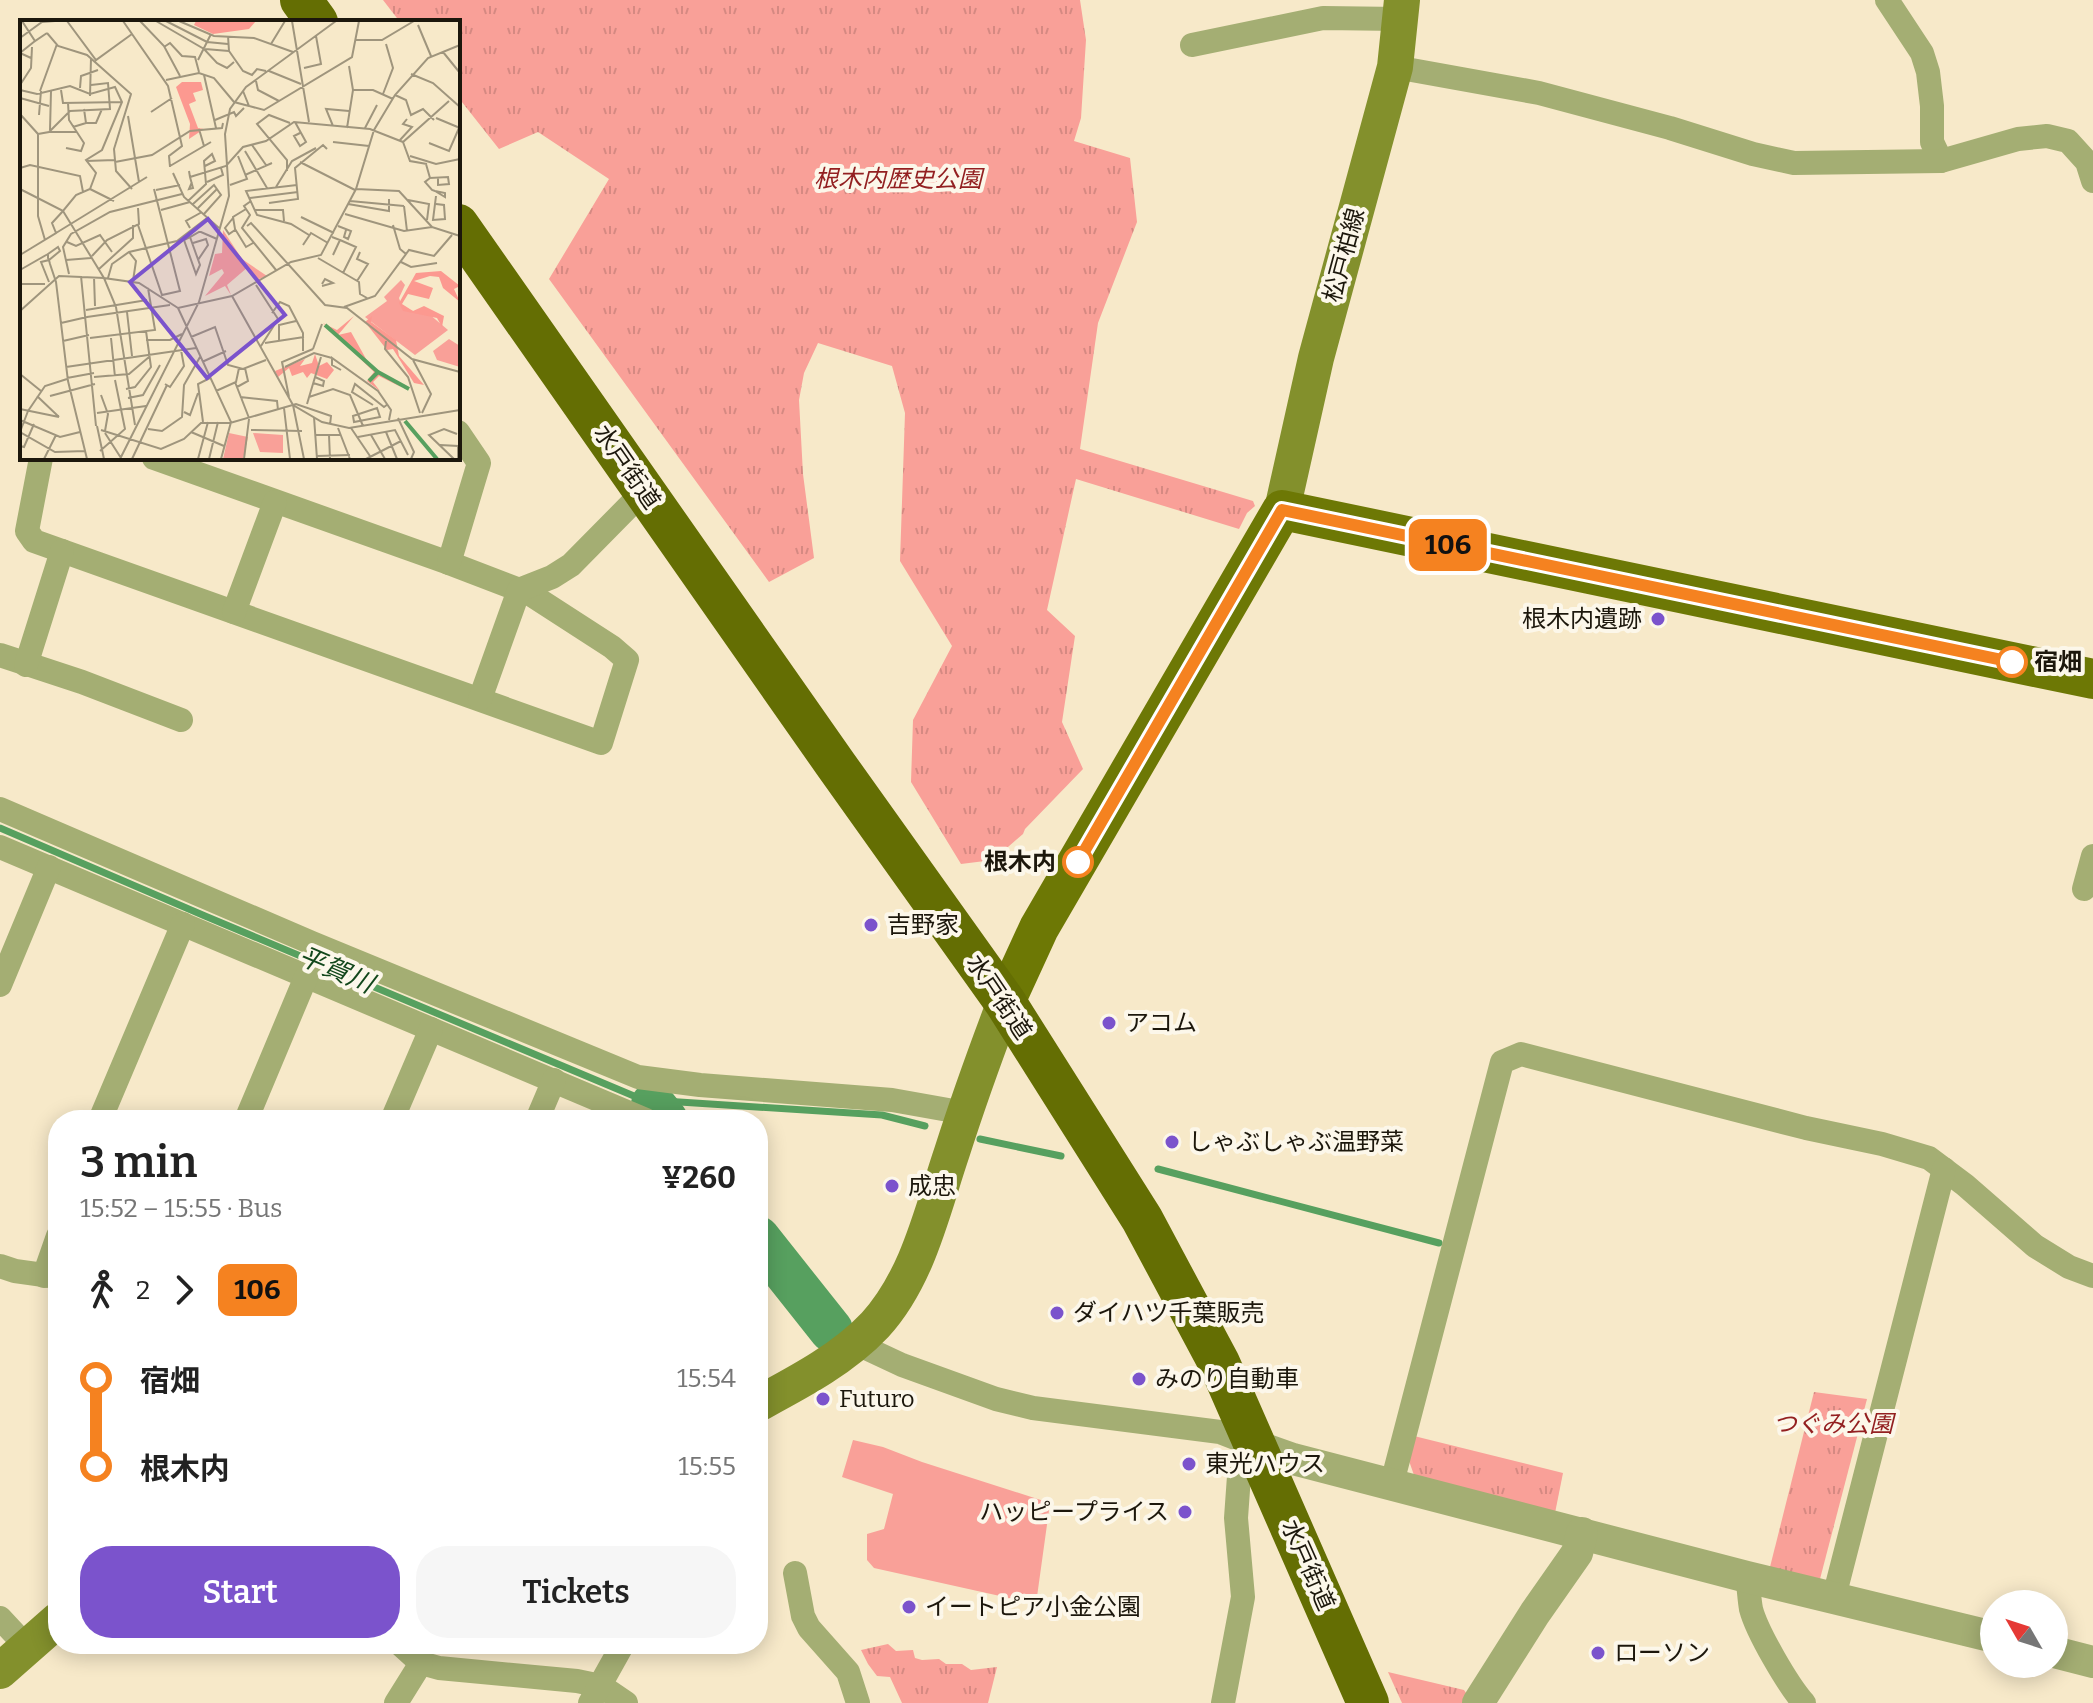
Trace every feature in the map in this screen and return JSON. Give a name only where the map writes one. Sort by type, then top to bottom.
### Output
[{"type":"highway","points":[[301,0],[316,20]]},
{"type":"highway","name":"水戸街道","points":[[460,228],[1005,1002],[1142,1219],[1219,1363],[1368,1703]]},
{"type":"main road","name":"松戸柏線","points":[[1282,510],[1316,358],[1395,67],[1401,9]]},
{"type":"main road","points":[[768,1398],[804,1379],[855,1343],[875,1324],[905,1284],[1005,1002],[1039,928],[1282,510],[2093,679]]},
{"type":"main road","points":[[13,1658],[48,1628]]},
{"type":"street","points":[[1887,0],[1922,53],[1932,106],[1932,142],[1941,161]]},
{"type":"street","points":[[1192,45],[1323,18],[1401,9]]},
{"type":"street","points":[[1395,67],[1539,93],[1794,163],[1941,161],[2018,139],[2047,136],[2068,141],[2087,162],[2093,181]]},
{"type":"street","points":[[449,563],[479,463],[460,439]]},
{"type":"street","points":[[41,460],[27,531],[34,541],[601,743],[627,660],[612,647],[530,594],[164,460]]},
{"type":"street","points":[[480,699],[519,590],[552,577],[571,565],[644,491]]},
{"type":"street","points":[[234,612],[275,502]]},
{"type":"street","points":[[26,665],[62,551]]},
{"type":"street","points":[[0,655],[181,720]]},
{"type":"street","points":[[0,809],[312,943],[638,1077],[892,1100],[965,1113]]},
{"type":"street","points":[[0,847],[623,1110]]},
{"type":"street","points":[[2084,889],[2093,856]]},
{"type":"street","points":[[0,985],[49,867]]},
{"type":"street","points":[[104,1110],[183,924]]},
{"type":"street","points":[[250,1110],[306,977]]},
{"type":"street","points":[[396,1110],[431,1029]]},
{"type":"street","points":[[1392,1483],[1502,1062],[1521,1054],[1929,1158],[2035,1246],[2069,1267],[2093,1276]]},
{"type":"street","points":[[541,1110],[554,1080]]},
{"type":"street","points":[[1834,1597],[1944,1169]]},
{"type":"street","points":[[0,1266],[48,1276]]},
{"type":"street","points":[[855,1343],[902,1365],[996,1399],[1033,1408],[1220,1432],[1260,1456],[1293,1459],[1392,1483],[1747,1577],[1980,1634]]},
{"type":"street","points":[[1223,1703],[1243,1597],[1236,1518],[1239,1476],[1260,1456]]},
{"type":"street","points":[[1478,1703],[1577,1553],[1582,1533]]},
{"type":"street","points":[[795,1573],[803,1616],[809,1628],[848,1672],[858,1703]]},
{"type":"street","points":[[1747,1577],[1751,1609],[1760,1630],[1795,1693],[1804,1703]]},
{"type":"street","points":[[0,1618],[13,1658]]},
{"type":"street","points":[[411,1654],[421,1663],[439,1668],[577,1681],[596,1695],[626,1703]]},
{"type":"street","points":[[596,1695],[618,1654]]},
{"type":"street","points":[[2068,1656],[2093,1662]]},
{"type":"street","points":[[396,1703],[421,1663]]},
{"type":"green space","name":"根木内歴史公園","points":[[383,0],[1080,0],[1086,40],[1081,118],[1074,141],[1130,158],[1137,222],[1098,323],[1080,449],[1253,501],[1255,506],[1247,513],[1239,529],[1076,479],[1047,610],[1075,636],[1062,722],[1083,769],[1023,834],[993,860],[961,864],[911,782],[913,720],[952,646],[900,561],[905,413],[892,366],[818,343],[804,373],[799,400],[803,474],[814,558],[769,582],[549,279],[609,179],[538,132],[499,149],[460,100],[460,20],[398,20]]},
{"type":"green space","name":"つぐみ公園","points":[[1814,1392],[1867,1399],[1820,1579],[1770,1567]]},
{"type":"green space","points":[[1414,1436],[1563,1473],[1555,1513],[1415,1478],[1408,1458]]},
{"type":"green space","points":[[853,1440],[883,1447],[1050,1503],[1036,1604],[874,1568],[867,1560],[867,1534],[884,1529],[893,1494],[842,1477]]},
{"type":"green space","points":[[888,1644],[896,1651],[913,1650],[915,1658],[922,1660],[939,1659],[946,1664],[962,1664],[971,1670],[997,1667],[988,1703],[902,1703],[890,1677],[877,1676],[861,1650]]},
{"type":"green space","points":[[1388,1672],[1464,1690],[1473,1703],[1402,1703]]},
{"type":"waterway","name":"平賀川","points":[[0,828],[653,1104],[664,1101],[882,1115],[925,1126]]},
{"type":"waterway","name":"平賀川","points":[[653,1104],[658,1110]]},
{"type":"waterway","points":[[980,1139],[1061,1156]]},
{"type":"waterway","points":[[1158,1169],[1439,1243]]},
{"type":"waterway","name":"平賀川","points":[[768,1251],[831,1330]]},
{"type":"bus line","name":"106","points":[[1078,862],[1282,510],[2012,662]]},
{"type":"place","name":"根木内遺跡","points":[[1658,619]]},
{"type":"place","name":"宿畑","points":[[2012,662]]},
{"type":"place","name":"根木内","points":[[1078,862]]},
{"type":"place","name":"吉野家","points":[[871,925]]},
{"type":"place","name":"アコム","points":[[1109,1023]]},
{"type":"place","name":"しゃぶしゃぶ温野菜","points":[[1172,1142]]},
{"type":"place","name":"成忠","points":[[892,1186]]},
{"type":"place","name":"ダイハツ千葉販売","points":[[1057,1313]]},
{"type":"place","name":"みのり自動車","points":[[1139,1379]]},
{"type":"place","name":"Futuro","points":[[823,1399]]},
{"type":"place","name":"東光ハウス","points":[[1189,1464]]},
{"type":"place","name":"ハッピープライス","points":[[1185,1512]]},
{"type":"place","name":"イートピア小金公園","points":[[909,1607]]},
{"type":"place","name":"ローソン","points":[[1598,1653]]}]
